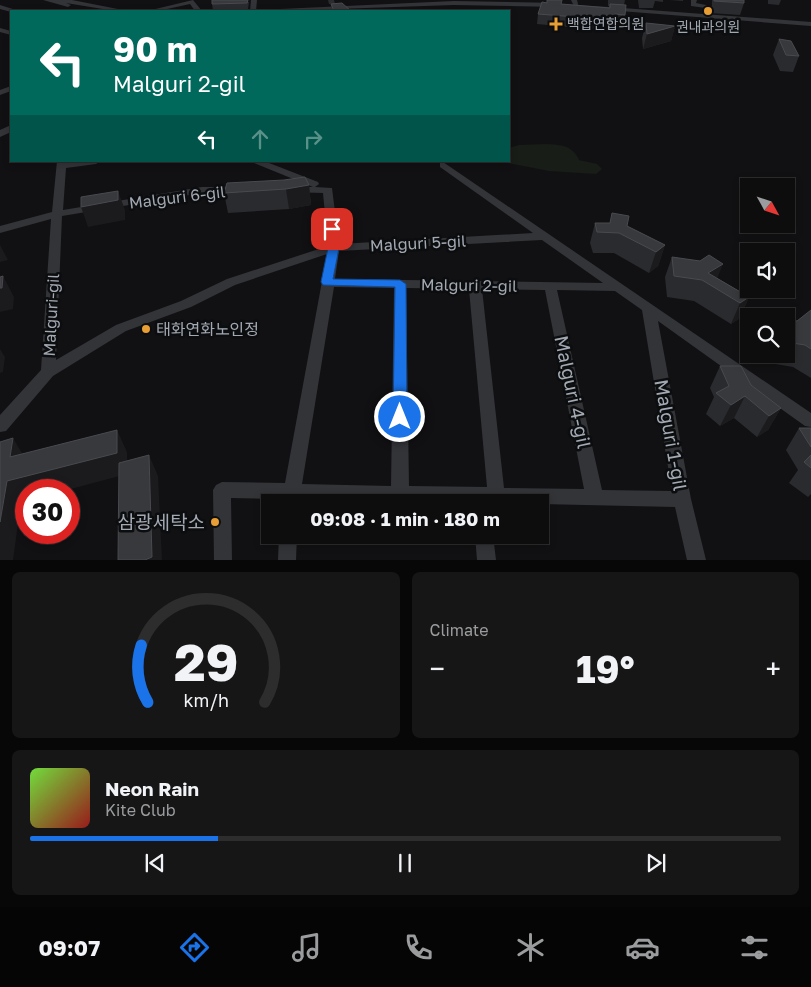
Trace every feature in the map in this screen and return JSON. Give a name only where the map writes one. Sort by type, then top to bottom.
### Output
[{"type":"street","points":[[46,0],[93,10]]},
{"type":"street","points":[[61,0],[118,10]]},
{"type":"street","points":[[80,4],[93,0]]},
{"type":"street","points":[[307,0],[307,9]]},
{"type":"street","points":[[154,10],[194,1]]},
{"type":"street","points":[[183,10],[194,1]]},
{"type":"street","points":[[294,10],[434,1],[500,2],[572,6],[586,9]]},
{"type":"street","points":[[693,2],[717,8]]},
{"type":"street","points":[[370,10],[473,4],[572,6]]},
{"type":"street","points":[[600,10],[811,26]]},
{"type":"street","points":[[62,164],[85,162]]},
{"type":"street","points":[[257,162],[328,190]]},
{"type":"street","name":"Malguri-gil","points":[[0,426],[48,372],[56,214],[62,164]]},
{"type":"street","points":[[443,165],[811,421]]},
{"type":"street","name":"Malguri 6-gil","points":[[56,214],[202,190],[250,190]]},
{"type":"street","points":[[280,190],[328,190]]},
{"type":"street","points":[[291,494],[334,248],[328,190]]},
{"type":"street","points":[[0,230],[56,214]]},
{"type":"street","name":"Malguri 5-gil","points":[[48,372],[122,328],[186,304],[231,282],[334,248],[544,236]]},
{"type":"street","name":"Malguri 2-gil","points":[[327,282],[616,287]]},
{"type":"street","points":[[400,284],[400,494]]},
{"type":"street","points":[[475,285],[485,494]]},
{"type":"street","name":"Malguri 4-gil","points":[[550,286],[595,498]]},
{"type":"street","name":"Malguri 1-gil","points":[[649,310],[682,499],[697,560]]},
{"type":"street","points":[[223,560],[222,490],[261,494]]},
{"type":"street","points":[[549,498],[682,499]]},
{"type":"street","points":[[287,560],[288,544]]},
{"type":"street","points":[[485,544],[487,560]]},
{"type":"shaded area","points":[[546,144],[566,147],[573,151],[579,160],[597,164],[602,169],[596,174],[549,171],[502,162],[510,162],[510,148],[519,145]]},
{"type":"building","points":[[212,0],[248,0],[247,3],[212,4]]},
{"type":"building","points":[[547,0],[562,0],[561,4],[610,8],[610,4],[626,5],[625,15],[615,14],[614,20],[538,14],[542,2],[547,3]]},
{"type":"building","points":[[744,0],[744,3],[714,1]]},
{"type":"building","points":[[342,3],[350,10],[334,10],[331,4]]},
{"type":"building","points":[[646,23],[675,26],[647,34]]},
{"type":"building","points":[[779,39],[791,41],[799,56],[786,55]]},
{"type":"building","points":[[305,177],[309,185],[286,189],[224,193],[227,183]]},
{"type":"building","points":[[118,191],[118,200],[81,207],[81,197]]},
{"type":"building","points":[[612,213],[629,216],[627,226],[665,245],[656,252],[619,233],[597,232],[595,223],[610,223]]},
{"type":"building","points":[[709,255],[723,264],[708,273],[740,292],[740,298],[748,298],[740,303],[702,280],[674,276],[672,257],[700,261]]},
{"type":"building","points":[[3,276],[2,288],[0,288],[0,277]]},
{"type":"building","points":[[811,310],[811,349],[805,345],[795,343],[795,321]]},
{"type":"building","points":[[720,366],[741,366],[751,385],[781,408],[769,416],[745,396],[731,405],[716,393],[729,386]]},
{"type":"building","points":[[799,428],[811,428],[811,447]]},
{"type":"building","points":[[117,430],[117,453],[7,481],[0,522],[0,442],[13,438],[10,457]]},
{"type":"building","points":[[149,455],[152,557],[145,560],[118,560],[119,463]]},
{"type":"building","points":[[811,455],[811,468],[804,462]]},
{"type":"place","name":"권내과의원","points":[[708,11]]},
{"type":"place","name":"백합연합의원","points":[[556,24]]},
{"type":"place","name":"태화연화노인정","points":[[146,329]]},
{"type":"place","name":"삼광세탁소","points":[[215,522]]},
{"type":"route","points":[[332,229],[334,248],[327,282],[400,284],[400,417]]}]
